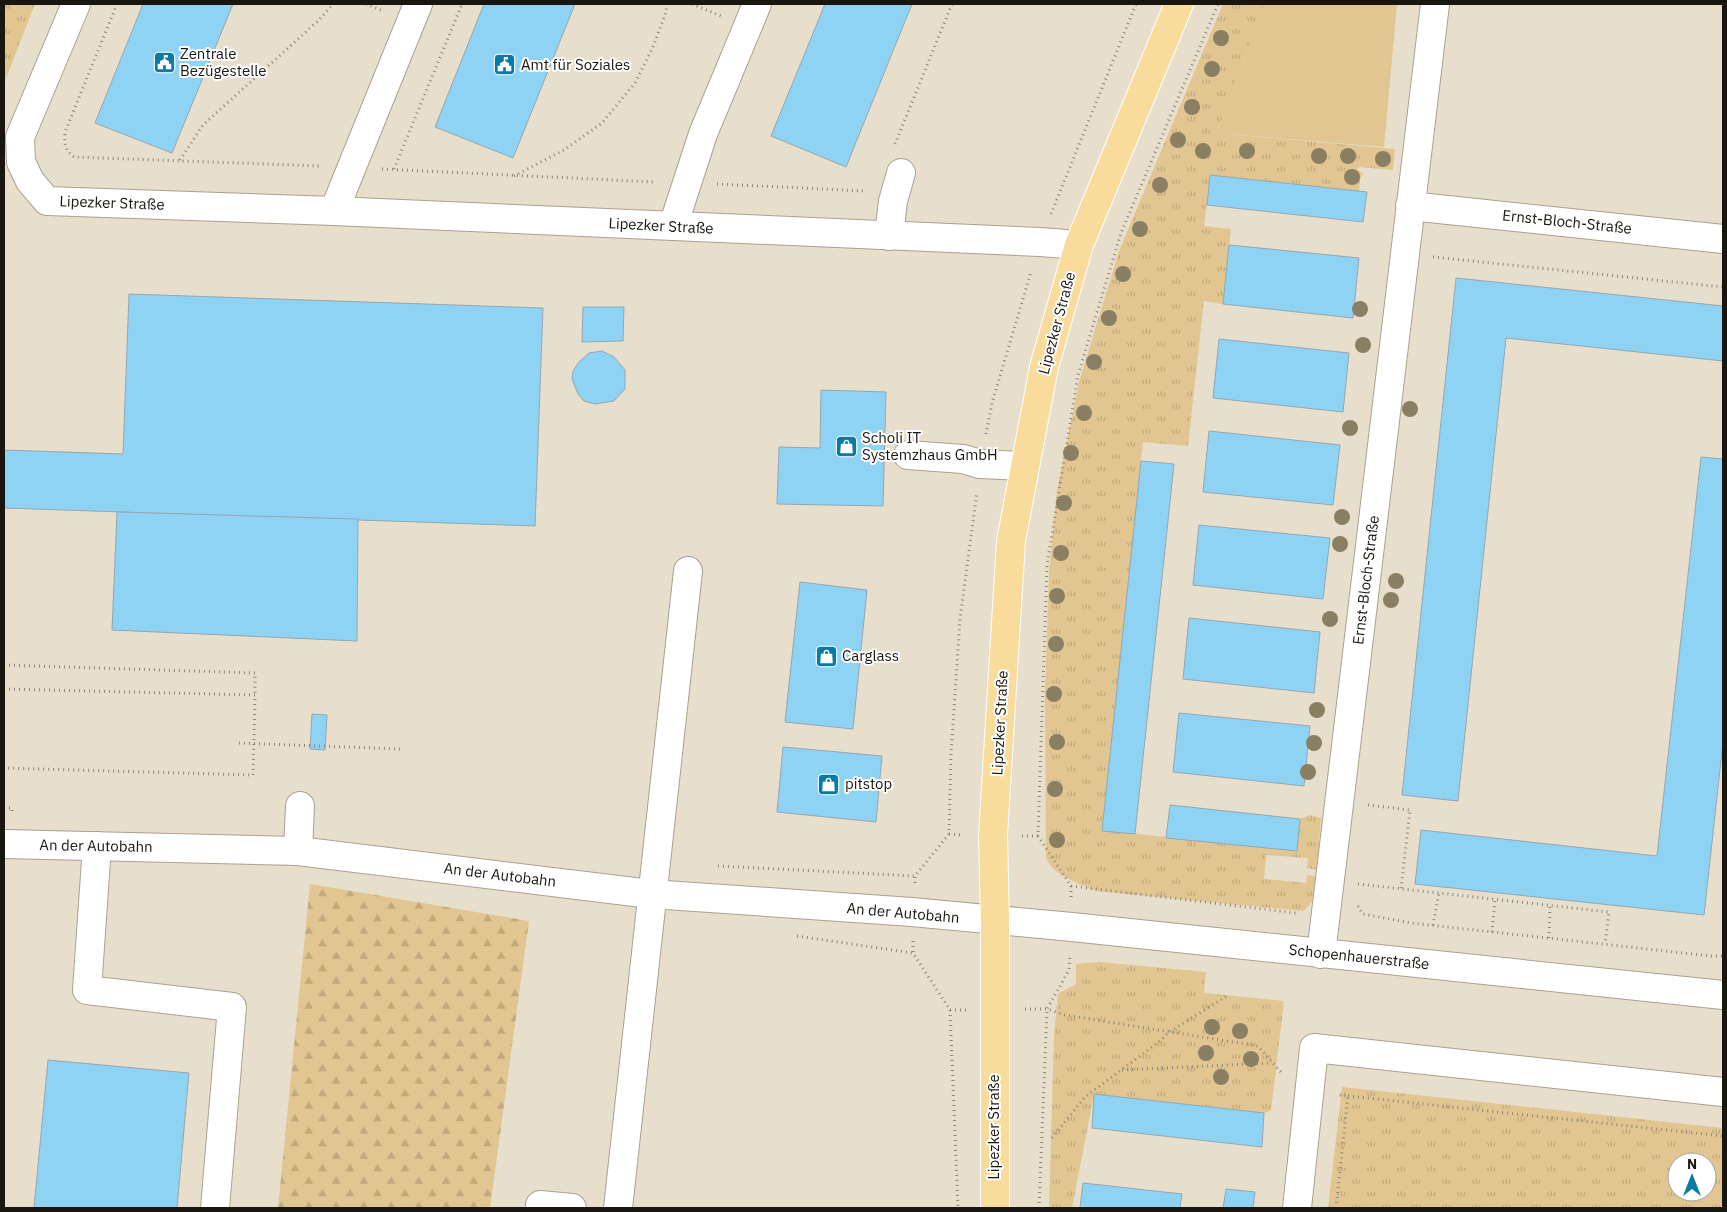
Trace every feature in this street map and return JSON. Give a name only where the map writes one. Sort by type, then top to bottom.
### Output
[{"type":"main road","name":"Lipezker Straße","points":[[995,1208],[995,921],[993,835],[1011,541],[1044,366],[1079,245],[1180,4]]},
{"type":"street","name":"Lipezker Straße","points":[[76,4],[20,137],[21,162],[30,181],[47,201],[334,210],[1079,245]]},
{"type":"street","points":[[334,210],[418,4]]},
{"type":"street","points":[[673,226],[704,134],[756,4]]},
{"type":"street","name":"Ernst-Bloch-Straße","points":[[1322,954],[1434,4]]},
{"type":"street","points":[[889,236],[893,201],[901,173]]},
{"type":"street","name":"Ernst-Bloch-Straße","points":[[1410,206],[1723,239]]},
{"type":"street","points":[[908,455],[963,459],[980,464],[1025,466]]},
{"type":"street","points":[[618,1208],[688,571]]},
{"type":"street","points":[[298,851],[300,806]]},
{"type":"street","name":"An der Autobahn","points":[[4,844],[298,851],[651,894],[912,912],[995,921]]},
{"type":"street","points":[[97,846],[87,990],[232,1007],[215,1208]]},
{"type":"street","name":"Schopenhauerstraße","points":[[995,921],[1072,927],[1723,995]]},
{"type":"street","points":[[1296,1208],[1314,1048],[1723,1092]]},
{"type":"street","points":[[540,1205],[572,1208]]},
{"type":"path","points":[[117,4],[65,132],[64,142],[66,151],[74,157],[351,167],[866,191]]},
{"type":"path","points":[[179,160],[204,125],[333,4]]},
{"type":"path","points":[[394,169],[462,4]]},
{"type":"path","points":[[514,176],[564,150],[602,123],[635,83],[653,47],[666,12],[667,4]]},
{"type":"path","points":[[894,147],[952,4]]},
{"type":"path","points":[[1038,1208],[1047,1009],[1068,970],[1072,927],[1071,886],[1038,836],[1047,565],[1078,375],[1121,233],[1218,4]]},
{"type":"path","points":[[4,666],[255,673],[256,695],[253,775],[4,768]]},
{"type":"path","points":[[4,689],[256,695]]},
{"type":"path","points":[[239,743],[402,749]]},
{"type":"path","points":[[1340,802],[1410,810],[1401,889]]},
{"type":"path","points":[[713,866],[915,876]]},
{"type":"path","points":[[1356,875],[1356,884],[1609,912],[1605,944]]},
{"type":"path","points":[[1071,886],[1298,914],[1363,914],[1411,923],[1723,956]]},
{"type":"path","points":[[1433,925],[1439,893]]},
{"type":"path","points":[[1492,932],[1495,900]]},
{"type":"path","points":[[1356,904],[1363,914]]},
{"type":"path","points":[[1549,938],[1550,906]]},
{"type":"path","points":[[1052,1138],[1085,1097],[1160,1041],[1169,1032],[1227,996]]},
{"type":"path","points":[[1047,1009],[1065,1015],[1258,1046],[1277,1068],[1309,1091],[1723,1136]]},
{"type":"path","points":[[1121,1070],[1272,1063]]},
{"type":"path","points":[[1336,1208],[1348,1096]]},
{"type":"green space","points":[[4,4],[35,4],[4,83]]},
{"type":"green space","points":[[1223,4],[1264,4],[1217,133],[1395,149],[1393,170],[1359,167],[1358,170],[1363,174],[1360,179],[1359,191],[1210,175],[1204,226],[1231,229],[1223,304],[1204,301],[1188,446],[1143,442],[1102,830],[1296,851],[1300,819],[1310,815],[1321,818],[1317,870],[1307,868],[1308,858],[1266,855],[1264,879],[1306,883],[1307,875],[1316,876],[1315,898],[1304,911],[1096,891],[1060,874],[1046,857],[1045,691],[1049,572],[1057,491],[1079,382],[1119,251]]},
{"type":"green space","points":[[1264,4],[1397,4],[1384,147],[1217,133]]},
{"type":"green space","points":[[310,884],[529,921],[490,1208],[278,1208]]},
{"type":"green space","points":[[1099,962],[1206,972],[1204,993],[1284,1001],[1271,1111],[1264,1113],[1094,1094],[1072,1208],[1049,1208],[1054,1035],[1058,994],[1076,984],[1076,964]]},
{"type":"green space","points":[[1342,1087],[1723,1128],[1723,1208],[1328,1208]]},
{"type":"building","name":"Zentrale Bezügestelle","points":[[143,4],[233,4],[172,153],[95,123]]},
{"type":"building","name":"Amt für Soziales","points":[[484,4],[575,4],[513,158],[435,127]]},
{"type":"building","points":[[825,4],[912,4],[846,167],[771,136]]},
{"type":"building","points":[[1210,175],[1367,192],[1363,222],[1207,205]]},
{"type":"building","points":[[1229,245],[1359,258],[1353,318],[1223,304]]},
{"type":"building","points":[[1456,278],[1723,306],[1723,361],[1506,338],[1458,801],[1402,795]]},
{"type":"building","points":[[129,294],[543,308],[535,526],[4,508],[4,450],[123,454]]},
{"type":"building","points":[[583,307],[624,307],[623,341],[582,342]]},
{"type":"building","points":[[1219,339],[1349,353],[1343,412],[1213,398]]},
{"type":"building","points":[[602,351],[614,357],[625,370],[625,389],[614,401],[595,404],[584,401],[578,394],[572,379],[573,371],[589,353]]},
{"type":"building","points":[[821,390],[886,392],[883,506],[777,504],[779,447],[820,448]]},
{"type":"building","points":[[1209,431],[1340,445],[1333,505],[1203,492]]},
{"type":"building","points":[[1701,457],[1723,459],[1723,742],[1704,915],[1415,884],[1421,830],[1657,856]]},
{"type":"building","points":[[1141,461],[1174,464],[1135,834],[1102,831]]},
{"type":"building","points":[[117,512],[358,519],[357,641],[112,630]]},
{"type":"building","points":[[1199,525],[1330,538],[1323,599],[1193,585]]},
{"type":"building","name":"Carglass","points":[[800,582],[867,590],[853,729],[785,722]]},
{"type":"building","points":[[1189,618],[1320,632],[1314,693],[1183,679]]},
{"type":"building","points":[[1179,713],[1310,726],[1304,786],[1173,772]]},
{"type":"building","points":[[312,714],[327,715],[325,750],[310,749]]},
{"type":"building","name":"pitstop","points":[[783,747],[882,756],[876,822],[777,812]]},
{"type":"building","points":[[1170,805],[1300,819],[1297,851],[1166,838]]},
{"type":"building","points":[[48,1060],[189,1073],[177,1208],[34,1208]]},
{"type":"building","points":[[1094,1094],[1264,1113],[1262,1147],[1092,1128]]},
{"type":"building","points":[[1083,1183],[1182,1194],[1180,1208],[1080,1208]]},
{"type":"building","points":[[1226,1189],[1255,1192],[1253,1208],[1223,1208]]},
{"type":"place","name":"Zentrale Bezügestelle","points":[[164,63]]},
{"type":"place","name":"Amt für Soziales","points":[[505,65]]},
{"type":"place","name":"Scholi IT Systemzhaus GmbH","points":[[846,447]]},
{"type":"place","name":"Carglass","points":[[826,656]]},
{"type":"place","name":"pitstop","points":[[829,784]]}]
